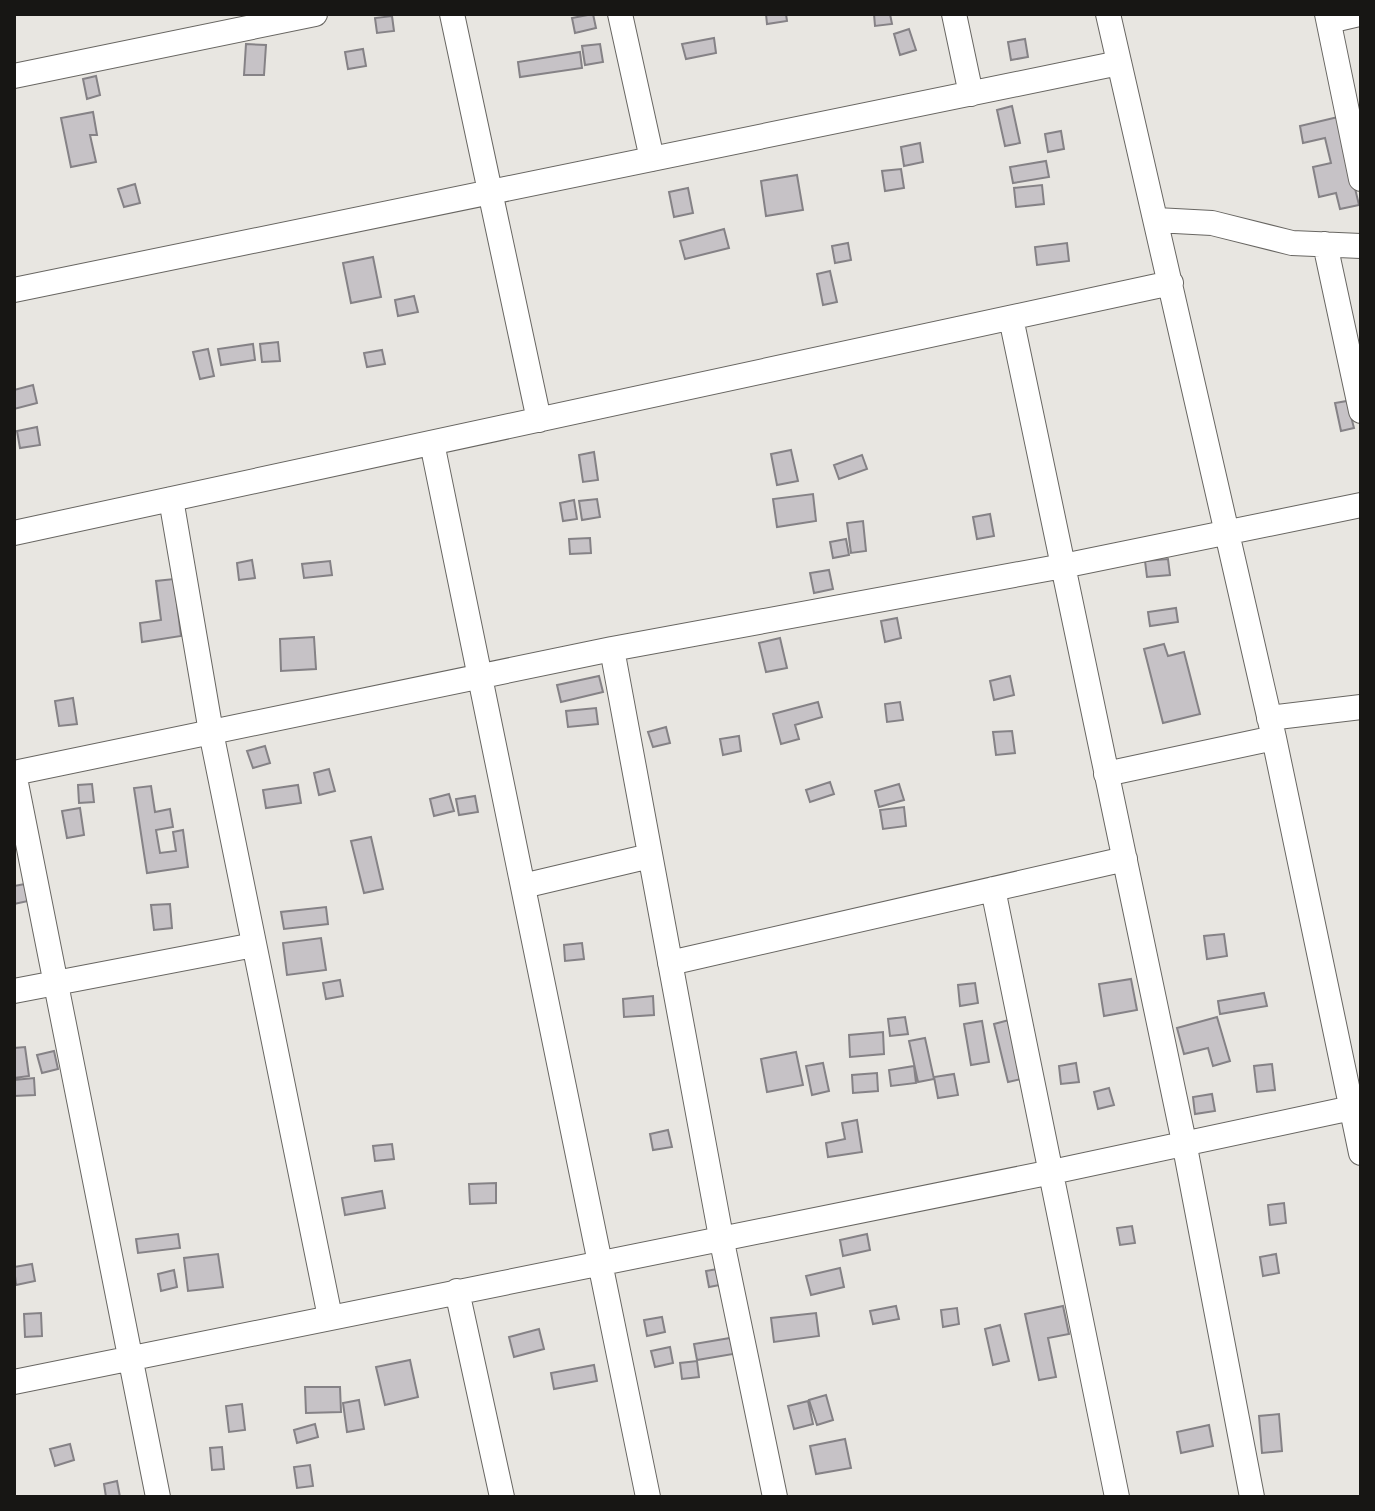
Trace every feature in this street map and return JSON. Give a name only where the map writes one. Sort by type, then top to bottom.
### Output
[{"type":"street","points":[[14,76],[315,14]]},
{"type":"street","points":[[452,14],[539,420]]},
{"type":"street","points":[[620,14],[652,159]]},
{"type":"street","points":[[954,14],[971,94]]},
{"type":"street","points":[[1108,14],[1272,728],[1356,1107],[1361,1153]]},
{"type":"street","points":[[1359,14],[1328,17],[1361,179]]},
{"type":"street","points":[[14,290],[1119,63]]},
{"type":"street","points":[[1156,220],[1212,223],[1274,241],[1361,246]]},
{"type":"street","points":[[1325,244],[1361,411]]},
{"type":"street","points":[[14,533],[1171,283]]},
{"type":"street","points":[[1011,318],[1184,1142],[1252,1497]]},
{"type":"street","points":[[432,443],[648,1497]]},
{"type":"street","points":[[171,499],[211,732],[330,1317]]},
{"type":"street","points":[[158,1497],[14,773],[612,649],[1063,566],[1361,505]]},
{"type":"street","points":[[612,649],[721,1237],[775,1497]]},
{"type":"street","points":[[1106,774],[1361,707]]},
{"type":"street","points":[[523,886],[650,856]]},
{"type":"street","points":[[670,963],[1125,859]]},
{"type":"street","points":[[993,889],[1117,1497]]},
{"type":"street","points":[[14,991],[254,945]]},
{"type":"street","points":[[14,1382],[1052,1172],[1356,1107]]},
{"type":"street","points":[[457,1291],[502,1497]]},
{"type":"building","points":[[593,14],[596,28],[575,33],[572,18]]},
{"type":"building","points":[[766,14],[786,14],[787,21],[767,24]]},
{"type":"building","points":[[874,14],[890,14],[892,24],[875,26]]},
{"type":"building","points":[[392,16],[394,31],[377,33],[375,18]]},
{"type":"building","points":[[909,29],[916,50],[900,55],[894,34]]},
{"type":"building","points":[[714,38],[716,53],[686,59],[682,44]]},
{"type":"building","points":[[1025,39],[1028,57],[1011,60],[1008,42]]},
{"type":"building","points":[[246,44],[266,45],[264,75],[244,75]]},
{"type":"building","points":[[600,44],[603,62],[585,65],[582,46]]},
{"type":"building","points":[[363,49],[366,66],[348,69],[345,52]]},
{"type":"building","points":[[580,52],[582,68],[520,77],[518,62]]},
{"type":"building","points":[[96,76],[100,95],[87,99],[83,79]]},
{"type":"building","points":[[1012,106],[1020,143],[1005,146],[997,110]]},
{"type":"building","points":[[93,112],[97,135],[90,135],[96,162],[71,167],[61,118]]},
{"type":"building","points":[[1338,117],[1359,205],[1340,209],[1336,193],[1319,197],[1313,167],[1331,163],[1325,138],[1303,143],[1300,126]]},
{"type":"building","points":[[1061,131],[1064,149],[1048,152],[1045,134]]},
{"type":"building","points":[[920,143],[923,162],[904,166],[901,147]]},
{"type":"building","points":[[1046,161],[1049,177],[1013,183],[1010,167]]},
{"type":"building","points":[[901,169],[904,188],[885,191],[882,171]]},
{"type":"building","points":[[797,175],[803,210],[766,216],[761,181]]},
{"type":"building","points":[[135,184],[140,203],[124,207],[118,189]]},
{"type":"building","points":[[1042,185],[1044,204],[1016,207],[1014,188]]},
{"type":"building","points":[[688,188],[693,213],[674,217],[669,192]]},
{"type":"building","points":[[724,229],[729,248],[685,259],[680,241]]},
{"type":"building","points":[[848,243],[851,260],[835,263],[832,246]]},
{"type":"building","points":[[1067,243],[1069,261],[1037,265],[1035,247]]},
{"type":"building","points":[[373,257],[381,297],[351,303],[343,263]]},
{"type":"building","points":[[830,271],[837,302],[823,305],[817,274]]},
{"type":"building","points":[[414,296],[418,312],[398,316],[395,300]]},
{"type":"building","points":[[278,342],[280,361],[262,362],[260,344]]},
{"type":"building","points":[[253,344],[255,360],[221,365],[218,349]]},
{"type":"building","points":[[208,349],[214,376],[200,379],[193,352]]},
{"type":"building","points":[[382,350],[385,364],[367,367],[364,353]]},
{"type":"building","points":[[33,385],[37,403],[14,409],[14,390]]},
{"type":"building","points":[[1347,401],[1354,428],[1341,431],[1335,403]]},
{"type":"building","points":[[37,427],[40,445],[20,448],[17,431]]},
{"type":"building","points":[[791,450],[798,481],[777,485],[771,454]]},
{"type":"building","points":[[594,452],[598,480],[583,482],[579,455]]},
{"type":"building","points":[[862,455],[867,469],[839,479],[834,465]]},
{"type":"building","points":[[813,494],[816,521],[777,527],[773,499]]},
{"type":"building","points":[[597,499],[600,517],[582,520],[579,501]]},
{"type":"building","points":[[574,500],[577,519],[563,521],[560,503]]},
{"type":"building","points":[[990,514],[994,536],[977,539],[973,517]]},
{"type":"building","points":[[863,521],[866,551],[851,553],[847,523]]},
{"type":"building","points":[[590,538],[591,553],[570,554],[569,539]]},
{"type":"building","points":[[846,539],[849,555],[833,558],[830,542]]},
{"type":"building","points":[[1168,559],[1170,575],[1147,577],[1145,561]]},
{"type":"building","points":[[252,560],[255,578],[239,580],[237,563]]},
{"type":"building","points":[[330,561],[332,575],[304,578],[302,564]]},
{"type":"building","points":[[829,570],[833,589],[814,593],[810,573]]},
{"type":"building","points":[[174,579],[181,636],[142,642],[140,623],[161,620],[156,581]]},
{"type":"building","points":[[1176,608],[1178,622],[1150,626],[1148,612]]},
{"type":"building","points":[[897,618],[901,638],[885,642],[881,621]]},
{"type":"building","points":[[314,637],[316,669],[281,671],[280,639]]},
{"type":"building","points":[[780,638],[787,668],[766,672],[759,643]]},
{"type":"building","points":[[1164,644],[1168,656],[1184,652],[1200,714],[1163,723],[1144,649]]},
{"type":"building","points":[[599,676],[603,692],[561,702],[557,685]]},
{"type":"building","points":[[1010,676],[1014,695],[994,700],[990,681]]},
{"type":"building","points":[[73,698],[77,724],[59,726],[55,701]]},
{"type":"building","points":[[818,702],[822,717],[795,725],[799,739],[781,744],[773,714]]},
{"type":"building","points":[[900,702],[903,720],[887,722],[885,704]]},
{"type":"building","points":[[596,708],[598,724],[568,727],[566,711]]},
{"type":"building","points":[[666,727],[670,743],[653,747],[648,732]]},
{"type":"building","points":[[1012,731],[1015,753],[996,755],[993,732]]},
{"type":"building","points":[[739,736],[741,751],[723,755],[720,739]]},
{"type":"building","points":[[265,746],[270,763],[253,768],[247,751]]},
{"type":"building","points":[[329,769],[335,791],[319,795],[314,773]]},
{"type":"building","points":[[830,782],[834,794],[810,802],[806,790]]},
{"type":"building","points":[[92,784],[94,802],[79,803],[78,785]]},
{"type":"building","points":[[899,784],[904,800],[879,807],[875,791]]},
{"type":"building","points":[[298,785],[301,803],[266,808],[263,790]]},
{"type":"building","points":[[151,786],[155,812],[170,809],[173,827],[156,830],[160,853],[176,851],[173,832],[183,830],[188,867],[147,873],[134,788]]},
{"type":"building","points":[[449,794],[454,811],[434,816],[430,799]]},
{"type":"building","points":[[475,796],[478,812],[459,815],[456,799]]},
{"type":"building","points":[[904,807],[906,826],[883,829],[880,810]]},
{"type":"building","points":[[80,808],[84,835],[67,838],[62,811]]},
{"type":"building","points":[[371,837],[383,889],[364,893],[351,841]]},
{"type":"building","points":[[25,884],[28,901],[14,904],[14,886]]},
{"type":"building","points":[[170,904],[172,928],[154,930],[151,905]]},
{"type":"building","points":[[326,907],[328,924],[284,929],[281,912]]},
{"type":"building","points":[[1224,934],[1227,956],[1207,959],[1204,936]]},
{"type":"building","points":[[321,938],[326,970],[287,975],[283,943]]},
{"type":"building","points":[[582,943],[584,959],[565,961],[564,945]]},
{"type":"building","points":[[1131,979],[1137,1010],[1104,1016],[1099,984]]},
{"type":"building","points":[[340,980],[343,996],[326,999],[323,983]]},
{"type":"building","points":[[975,983],[978,1003],[960,1006],[958,985]]},
{"type":"building","points":[[1264,993],[1267,1006],[1220,1014],[1218,1001]]},
{"type":"building","points":[[653,996],[654,1015],[624,1017],[623,999]]},
{"type":"building","points":[[905,1017],[908,1034],[890,1036],[888,1019]]},
{"type":"building","points":[[1217,1017],[1230,1061],[1213,1066],[1208,1048],[1184,1054],[1177,1028]]},
{"type":"building","points":[[1009,1020],[1021,1079],[1008,1082],[994,1024]]},
{"type":"building","points":[[982,1021],[989,1062],[971,1065],[964,1024]]},
{"type":"building","points":[[883,1032],[884,1054],[850,1057],[849,1035]]},
{"type":"building","points":[[925,1038],[934,1079],[918,1082],[909,1041]]},
{"type":"building","points":[[25,1047],[29,1076],[14,1078],[14,1048]]},
{"type":"building","points":[[54,1051],[58,1069],[42,1073],[37,1055]]},
{"type":"building","points":[[796,1052],[803,1085],[767,1092],[761,1059]]},
{"type":"building","points":[[823,1063],[829,1091],[812,1095],[806,1066]]},
{"type":"building","points":[[1076,1063],[1079,1082],[1061,1084],[1059,1066]]},
{"type":"building","points":[[1272,1064],[1275,1090],[1257,1092],[1254,1066]]},
{"type":"building","points":[[914,1066],[916,1083],[891,1086],[889,1070]]},
{"type":"building","points":[[877,1073],[878,1091],[853,1093],[852,1075]]},
{"type":"building","points":[[954,1074],[958,1095],[938,1098],[934,1077]]},
{"type":"building","points":[[34,1078],[35,1095],[14,1096],[14,1080]]},
{"type":"building","points":[[1109,1088],[1114,1105],[1098,1109],[1094,1092]]},
{"type":"building","points":[[1212,1094],[1215,1111],[1195,1114],[1193,1097]]},
{"type":"building","points":[[857,1120],[862,1152],[828,1157],[826,1143],[845,1139],[842,1123]]},
{"type":"building","points":[[668,1130],[672,1147],[653,1150],[650,1134]]},
{"type":"building","points":[[392,1144],[394,1159],[375,1161],[373,1146]]},
{"type":"building","points":[[496,1183],[496,1203],[470,1204],[469,1184]]},
{"type":"building","points":[[382,1191],[385,1208],[345,1215],[342,1198]]},
{"type":"building","points":[[1284,1203],[1286,1223],[1270,1225],[1268,1205]]},
{"type":"building","points":[[1132,1226],[1135,1243],[1120,1245],[1117,1228]]},
{"type":"building","points":[[178,1234],[180,1248],[138,1253],[136,1239]]},
{"type":"building","points":[[867,1234],[870,1250],[843,1256],[840,1240]]},
{"type":"building","points":[[218,1254],[223,1287],[188,1291],[184,1258]]},
{"type":"building","points":[[1276,1254],[1279,1273],[1263,1276],[1260,1257]]},
{"type":"building","points":[[32,1264],[35,1281],[16,1285],[14,1267]]},
{"type":"building","points":[[723,1268],[725,1284],[709,1287],[706,1271]]},
{"type":"building","points":[[840,1268],[844,1287],[811,1295],[806,1276]]},
{"type":"building","points":[[174,1270],[177,1287],[161,1291],[158,1274]]},
{"type":"building","points":[[896,1306],[899,1319],[873,1324],[870,1311]]},
{"type":"building","points":[[1063,1306],[1069,1334],[1048,1338],[1056,1377],[1039,1380],[1025,1314]]},
{"type":"building","points":[[957,1308],[959,1324],[943,1327],[941,1310]]},
{"type":"building","points":[[41,1313],[42,1336],[25,1337],[24,1314]]},
{"type":"building","points":[[816,1313],[819,1336],[774,1342],[771,1318]]},
{"type":"building","points":[[662,1317],[665,1332],[647,1336],[644,1320]]},
{"type":"building","points":[[1000,1325],[1009,1361],[993,1365],[985,1329]]},
{"type":"building","points":[[539,1329],[544,1349],[514,1357],[509,1337]]},
{"type":"building","points":[[736,1337],[739,1353],[697,1360],[694,1344]]},
{"type":"building","points":[[670,1347],[673,1363],[655,1367],[651,1351]]},
{"type":"building","points":[[410,1360],[418,1397],[385,1405],[376,1367]]},
{"type":"building","points":[[697,1361],[699,1377],[682,1379],[680,1363]]},
{"type":"building","points":[[594,1365],[597,1381],[554,1389],[551,1373]]},
{"type":"building","points":[[305,1387],[340,1387],[341,1412],[306,1413]]},
{"type":"building","points":[[826,1395],[833,1420],[817,1425],[809,1400]]},
{"type":"building","points":[[359,1400],[364,1429],[347,1432],[343,1403]]},
{"type":"building","points":[[808,1401],[813,1424],[794,1429],[788,1406]]},
{"type":"building","points":[[242,1404],[245,1430],[229,1432],[226,1406]]},
{"type":"building","points":[[1279,1414],[1282,1451],[1262,1453],[1259,1416]]},
{"type":"building","points":[[315,1424],[318,1437],[297,1443],[294,1430]]},
{"type":"building","points":[[1209,1425],[1213,1446],[1181,1453],[1177,1432]]},
{"type":"building","points":[[845,1439],[851,1468],[816,1474],[810,1446]]},
{"type":"building","points":[[70,1444],[74,1460],[55,1466],[50,1449]]},
{"type":"building","points":[[222,1447],[224,1469],[212,1470],[210,1448]]},
{"type":"building","points":[[310,1465],[313,1486],[297,1488],[294,1467]]},
{"type":"building","points":[[117,1481],[120,1497],[106,1497],[104,1484]]}]
